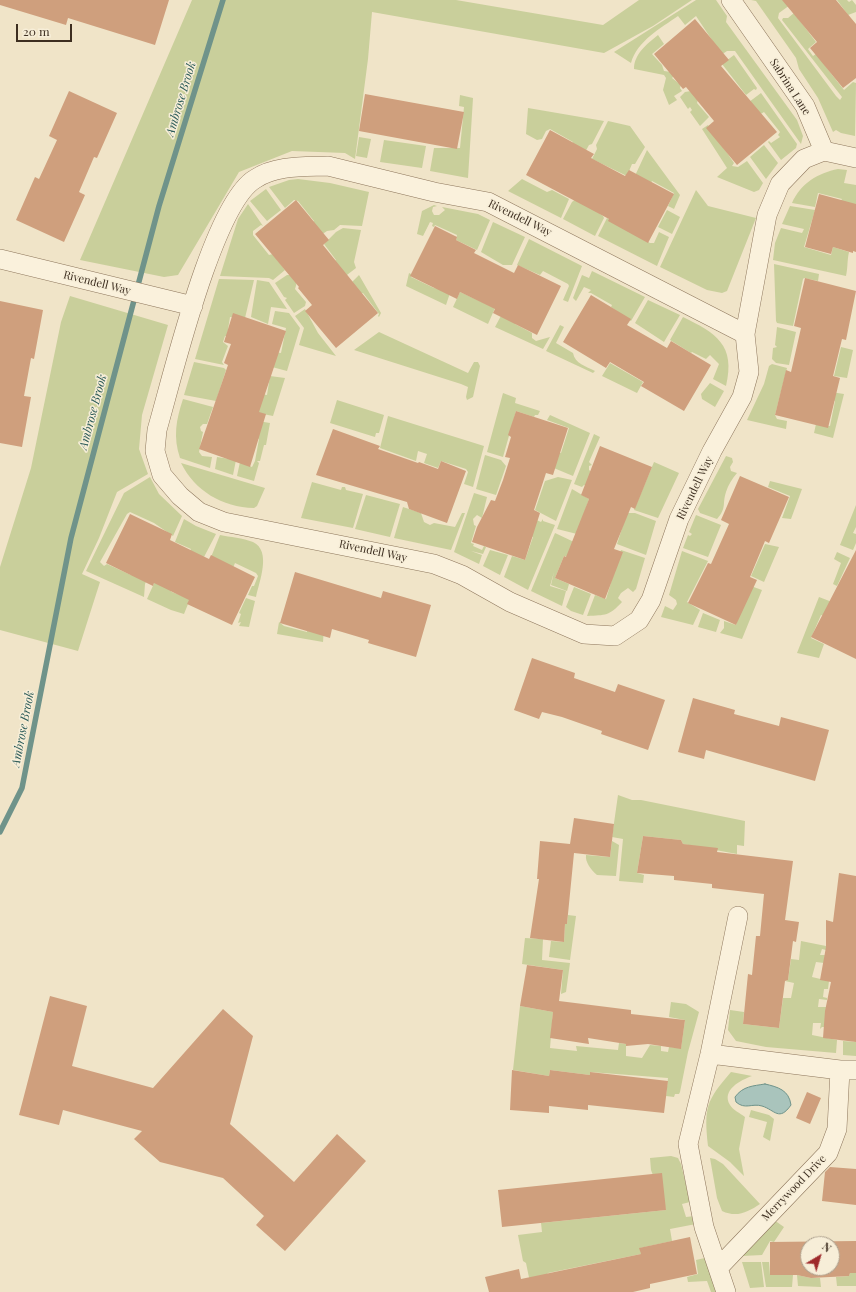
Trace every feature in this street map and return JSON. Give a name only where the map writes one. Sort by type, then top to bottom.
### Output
[{"type":"street","name":"Sabrina Lane","points":[[731,0],[805,106],[824,151]]},
{"type":"street","points":[[745,334],[767,215],[780,184],[804,159],[824,151],[856,158]]},
{"type":"street","name":"Rivendell Way","points":[[328,166],[434,192],[488,202],[745,334],[749,372],[742,397],[712,451],[679,519],[652,600],[639,620],[615,636],[584,634],[510,602],[462,575],[434,564],[224,522],[199,512],[180,496],[162,475],[155,451],[157,430],[193,306],[215,239],[238,194],[254,179],[284,167],[328,166]]},
{"type":"street","name":"Rivendell Way","points":[[0,259],[193,306]]},
{"type":"street","points":[[726,1292],[704,1227],[688,1144],[710,1054],[738,916]]},
{"type":"street","name":"Merrywood Drive","points":[[710,1054],[848,1070],[837,1129],[828,1153],[718,1268]]},
{"type":"green space","points":[[192,0],[456,0],[603,25],[639,0],[692,0],[653,26],[604,53],[372,12],[368,59],[355,159],[345,153],[292,151],[239,172],[178,275],[164,277],[80,260]]},
{"type":"green space","points":[[696,0],[716,0],[727,16],[726,22],[797,120],[803,136],[801,144],[735,51],[727,51],[718,57],[712,40],[696,16],[685,25],[678,16],[657,30],[638,48],[631,63],[614,52]]},
{"type":"green space","points":[[751,0],[785,0],[790,5],[779,13],[778,18],[840,100],[842,97],[782,20],[783,18],[788,18],[794,13],[816,42],[808,49],[813,56],[820,51],[826,67],[844,90],[853,82],[856,83],[855,136],[841,133],[836,130],[833,132],[818,98],[799,69],[796,58],[756,1]]},
{"type":"green space","points":[[837,0],[847,0],[849,2],[852,0],[856,5],[856,12],[848,15]]},
{"type":"green space","points":[[658,35],[664,44],[652,54],[662,65],[664,71],[671,72],[674,76],[672,78],[681,85],[680,88],[682,91],[674,96],[677,100],[669,105],[663,90],[666,78],[664,75],[634,69],[636,59],[639,54]]},
{"type":"green space","points":[[734,55],[757,88],[746,95],[722,64]]},
{"type":"green space","points":[[691,91],[698,100],[697,103],[709,117],[700,126],[690,112],[692,110],[690,107],[688,109],[680,97],[685,92]]},
{"type":"green space","points":[[761,93],[797,144],[796,148],[781,160],[768,142],[769,141],[771,143],[780,137],[778,135],[780,132],[764,112],[759,115],[749,102]]},
{"type":"green space","points":[[460,95],[473,98],[468,178],[430,171],[434,148],[460,148],[464,107],[459,106]]},
{"type":"green space","points":[[528,108],[604,121],[592,144],[589,145],[584,154],[570,148],[573,142],[550,129],[546,131],[542,139],[537,140],[526,134]]},
{"type":"green space","points":[[608,121],[630,126],[645,147],[635,164],[632,164],[627,176],[592,159],[597,149],[596,145]]},
{"type":"green space","points":[[708,125],[734,163],[732,166],[738,167],[747,161],[763,183],[759,190],[754,192],[717,177],[727,168],[702,129]]},
{"type":"green space","points":[[359,137],[371,139],[367,158],[356,156]]},
{"type":"green space","points":[[384,140],[426,146],[422,168],[380,162]]},
{"type":"green space","points":[[764,145],[778,163],[766,179],[750,157]]},
{"type":"green space","points":[[647,150],[680,195],[674,209],[668,206],[674,193],[652,181],[650,185],[633,180]]},
{"type":"green space","points":[[838,169],[847,170],[844,183],[856,185],[856,205],[840,202],[842,199],[818,193],[815,207],[792,203],[800,190],[811,180],[824,173]]},
{"type":"green space","points":[[298,179],[330,183],[369,192],[362,226],[340,225],[334,230],[327,231],[318,237],[312,223],[314,221],[298,201],[294,200],[285,208],[269,187],[289,180]]},
{"type":"green space","points":[[522,179],[547,192],[552,190],[569,199],[561,218],[508,191]]},
{"type":"green space","points":[[266,189],[281,210],[267,221],[250,201]]},
{"type":"green space","points":[[696,190],[708,206],[756,218],[727,291],[722,293],[707,290],[660,267]]},
{"type":"green space","points":[[577,198],[604,218],[595,236],[563,219],[572,202]]},
{"type":"green space","points":[[248,204],[263,226],[261,225],[253,231],[253,235],[269,255],[273,254],[285,270],[273,280],[269,278],[220,276],[238,219]]},
{"type":"green space","points":[[434,205],[437,206],[433,207],[432,211],[434,215],[439,215],[445,210],[442,207],[478,214],[490,220],[477,250],[456,240],[457,235],[435,225],[434,227],[432,226],[433,223],[430,222],[423,236],[417,234],[422,211]]},
{"type":"green space","points":[[790,206],[815,210],[804,247],[831,255],[833,247],[849,252],[846,276],[773,260],[775,243],[781,228],[802,233],[804,229],[782,224]]},
{"type":"green space","points":[[667,210],[680,217],[672,234],[658,227]]},
{"type":"green space","points":[[607,218],[650,243],[654,243],[659,232],[669,237],[657,266],[598,236]]},
{"type":"green space","points":[[493,222],[525,237],[512,265],[503,265],[481,252]]},
{"type":"green space","points":[[343,228],[361,230],[354,262],[356,268],[343,278],[332,263],[336,260],[324,244],[336,232]]},
{"type":"green space","points":[[529,239],[582,266],[568,302],[563,300],[569,286],[568,284],[543,271],[540,275],[517,265]]},
{"type":"green space","points":[[774,264],[819,274],[818,281],[803,279],[793,326],[777,323],[776,321]]},
{"type":"green space","points":[[592,271],[645,297],[631,321],[611,307],[612,305],[591,293],[588,293],[591,290],[584,287],[576,301],[573,298],[582,275],[589,278]]},
{"type":"green space","points":[[409,273],[411,274],[411,277],[434,288],[451,290],[446,305],[406,286]]},
{"type":"green space","points":[[287,275],[290,275],[297,282],[295,289],[306,302],[305,306],[294,313],[285,300],[287,298],[284,297],[275,283]]},
{"type":"green space","points":[[359,275],[381,313],[379,317],[379,314],[363,293],[357,296],[349,285]]},
{"type":"green space","points":[[219,279],[254,280],[245,318],[230,317],[227,336],[225,336],[223,342],[228,346],[222,362],[224,365],[195,359]]},
{"type":"green space","points":[[257,280],[269,282],[287,309],[271,307],[268,324],[251,317]]},
{"type":"green space","points":[[460,292],[495,308],[488,324],[453,307]]},
{"type":"green space","points":[[70,296],[168,325],[142,415],[139,449],[148,474],[117,492],[99,538],[82,574],[100,582],[78,651],[0,630],[0,567],[31,468],[61,322]]},
{"type":"green space","points":[[648,300],[680,315],[664,342],[635,323]]},
{"type":"green space","points":[[305,309],[318,333],[336,356],[299,345],[304,328],[295,316]]},
{"type":"green space","points":[[275,311],[289,313],[300,328],[287,371],[272,367],[275,352],[281,353],[286,328],[272,324]]},
{"type":"green space","points":[[503,312],[517,319],[515,324],[532,333],[532,338],[536,341],[550,337],[543,349],[495,327]]},
{"type":"green space","points":[[683,317],[705,329],[721,342],[728,360],[726,386],[713,379],[719,364],[710,355],[706,359],[692,352],[691,353],[670,340]]},
{"type":"green space","points":[[560,325],[564,327],[556,343],[573,353],[578,362],[595,371],[593,373],[546,351]]},
{"type":"green space","points":[[777,327],[796,332],[789,365],[776,363],[772,359],[773,348],[777,347],[775,345]]},
{"type":"green space","points":[[379,332],[468,373],[474,362],[478,362],[480,366],[473,397],[467,400],[466,397],[468,387],[461,384],[354,350]]},
{"type":"green space","points":[[841,347],[853,350],[847,378],[834,376]]},
{"type":"green space","points":[[194,362],[224,368],[226,370],[216,401],[184,395]]},
{"type":"green space","points":[[610,363],[643,382],[637,393],[602,376]]},
{"type":"green space","points":[[772,364],[787,368],[775,415],[777,419],[787,421],[786,429],[747,420],[764,384],[769,366]]},
{"type":"green space","points":[[270,376],[285,378],[273,416],[258,413],[261,394],[267,395]]},
{"type":"green space","points":[[710,383],[724,391],[715,407],[702,399],[701,394]]},
{"type":"green space","points":[[831,392],[844,394],[833,438],[814,433],[816,424],[830,426],[835,401],[829,399]]},
{"type":"green space","points":[[503,393],[516,398],[515,403],[540,411],[538,415],[535,415],[534,417],[516,411],[503,457],[487,452]]},
{"type":"green space","points":[[183,399],[213,407],[207,424],[203,424],[200,427],[201,431],[203,432],[199,452],[202,456],[212,457],[210,468],[180,458],[176,428]]},
{"type":"green space","points":[[337,400],[384,415],[379,433],[376,433],[375,437],[330,423]]},
{"type":"green space","points":[[550,415],[590,433],[573,476],[549,466],[555,452],[561,453],[569,428],[547,420]]},
{"type":"green space","points":[[388,416],[484,446],[473,487],[464,484],[468,472],[466,469],[441,461],[438,468],[424,463],[427,454],[418,451],[416,461],[380,448]]},
{"type":"green space","points":[[258,421],[270,423],[266,445],[264,445],[260,461],[257,461],[259,463],[254,481],[237,476],[240,462],[252,467],[255,461],[259,439],[253,437]]},
{"type":"green space","points":[[594,434],[600,437],[589,462],[592,465],[589,466],[589,470],[597,476],[593,489],[584,485],[582,487],[574,484]]},
{"type":"green space","points":[[485,455],[501,460],[506,466],[496,495],[476,489]]},
{"type":"green space","points":[[726,456],[732,458],[733,462],[730,467],[731,471],[737,473],[728,487],[722,512],[717,519],[700,513],[698,509]]},
{"type":"green space","points":[[217,457],[236,460],[233,475],[215,469]]},
{"type":"green space","points":[[654,462],[679,473],[658,518],[634,510]]},
{"type":"green space","points":[[181,463],[265,488],[257,506],[254,508],[231,504],[211,496],[202,489],[194,482]]},
{"type":"green space","points":[[150,477],[159,494],[182,516],[173,536],[154,523],[130,512],[127,514],[100,562],[104,566],[107,564],[131,575],[149,575],[145,584],[144,597],[86,571],[124,493]]},
{"type":"green space","points":[[558,477],[572,480],[556,521],[535,510],[545,481]]},
{"type":"green space","points":[[770,481],[802,489],[791,519],[782,518],[790,496],[768,487]]},
{"type":"green space","points":[[312,482],[341,490],[342,487],[345,487],[346,490],[363,494],[353,528],[301,518]]},
{"type":"green space","points":[[572,489],[589,499],[577,534],[557,529]]},
{"type":"green space","points":[[474,493],[487,497],[482,518],[477,515],[473,519],[474,525],[476,526],[471,543],[474,544],[473,546],[482,550],[484,546],[486,547],[483,554],[471,551],[482,555],[479,564],[454,552]]},
{"type":"green space","points":[[366,495],[400,504],[390,537],[355,529]]},
{"type":"green space","points":[[856,505],[856,527],[853,533],[856,534],[856,543],[853,550],[840,545]]},
{"type":"green space","points":[[403,507],[421,513],[424,522],[430,525],[434,523],[455,527],[462,513],[465,513],[451,550],[394,538]]},
{"type":"green space","points":[[627,513],[635,513],[656,521],[646,555],[617,544]]},
{"type":"green space","points":[[696,515],[721,525],[708,557],[683,548],[688,535],[690,536],[692,534],[689,532]]},
{"type":"green space","points":[[532,518],[541,522],[543,519],[543,521],[555,525],[528,590],[504,577],[512,556],[525,560],[533,537],[527,535]]},
{"type":"green space","points":[[184,519],[196,526],[216,534],[204,557],[189,553],[191,549],[175,542]]},
{"type":"green space","points":[[555,533],[574,542],[568,557],[564,556],[555,578],[569,584],[567,591],[551,585],[554,572],[550,586],[566,591],[562,606],[531,591]]},
{"type":"green space","points":[[220,535],[253,542],[259,546],[262,552],[263,567],[256,597],[248,595],[258,576],[256,573],[235,563],[233,568],[209,562]]},
{"type":"green space","points":[[765,544],[779,547],[764,582],[751,576]]},
{"type":"green space","points":[[490,550],[508,555],[500,575],[483,566]]},
{"type":"green space","points":[[621,550],[645,558],[636,589],[633,592],[628,588],[621,593],[618,598],[622,602],[614,610],[607,614],[587,616],[595,595],[606,599]]},
{"type":"green space","points":[[682,551],[708,561],[687,602],[700,610],[693,625],[661,617],[665,606],[673,610],[677,604],[676,600],[669,595]]},
{"type":"green space","points":[[837,552],[850,558],[837,586],[833,584],[841,563],[834,559]]},
{"type":"green space","points":[[156,579],[172,592],[190,599],[184,614],[147,599]]},
{"type":"green space","points":[[748,585],[762,590],[742,639],[720,633],[724,628],[724,621],[736,625]]},
{"type":"green space","points":[[574,587],[591,594],[583,615],[571,611],[566,607]]},
{"type":"green space","points":[[819,597],[832,602],[826,617],[821,615],[811,638],[824,644],[819,658],[797,653]]},
{"type":"green space","points":[[246,598],[255,601],[249,627],[239,626],[241,622],[238,623],[241,614],[239,613]]},
{"type":"green space","points":[[703,613],[720,620],[716,632],[698,627]]},
{"type":"green space","points":[[279,622],[284,626],[307,632],[307,623],[324,628],[323,642],[277,634]]},
{"type":"green space","points":[[618,795],[632,800],[641,800],[745,821],[744,846],[737,845],[737,854],[683,844],[681,840],[643,836],[637,873],[644,875],[643,883],[619,881],[623,839],[612,837]]},
{"type":"green space","points":[[612,841],[619,845],[616,876],[597,875],[589,866],[586,860],[586,855],[610,857]]},
{"type":"green space","points":[[568,915],[576,916],[570,960],[549,957],[551,941],[564,942],[565,924],[567,924]]},
{"type":"green space","points":[[525,938],[543,939],[542,960],[570,963],[566,992],[561,994],[563,970],[522,964]]},
{"type":"green space","points":[[801,941],[826,946],[826,950],[822,949],[820,955],[825,955],[824,963],[816,962],[812,977],[829,981],[828,989],[824,989],[823,997],[827,998],[827,1000],[819,999],[818,1007],[826,1007],[825,1027],[820,1029],[821,1023],[813,1023],[812,1035],[837,1040],[836,1053],[766,1047],[736,1041],[728,1030],[730,1010],[744,1012],[743,1024],[779,1028],[783,998],[791,998],[794,983],[785,981],[788,980],[791,959],[799,960]]},
{"type":"green space","points":[[671,1002],[686,1004],[699,1012],[688,1052],[680,1092],[679,1094],[675,1094],[674,1097],[666,1096],[668,1078],[590,1072],[590,1075],[550,1070],[549,1076],[513,1070],[520,1006],[553,1012],[550,1048],[577,1051],[576,1046],[618,1050],[619,1043],[626,1044],[626,1056],[642,1058],[650,1045],[661,1046],[661,1051],[668,1052],[669,1047],[681,1048],[685,1020],[669,1017]]},
{"type":"green space","points":[[843,1041],[856,1042],[856,1056],[843,1055]]},
{"type":"green space","points":[[731,1072],[752,1076],[734,1086],[728,1095],[728,1100],[731,1107],[745,1117],[739,1149],[744,1176],[730,1162],[708,1146],[706,1122],[709,1105],[716,1090]]},
{"type":"green space","points":[[751,1110],[769,1115],[774,1119],[770,1141],[763,1137],[767,1122],[749,1117]]},
{"type":"green space","points":[[671,1156],[678,1158],[681,1164],[690,1202],[682,1204],[686,1217],[695,1216],[696,1224],[670,1229],[672,1241],[640,1248],[641,1254],[548,1273],[532,1292],[526,1263],[523,1261],[518,1235],[542,1232],[541,1223],[666,1210],[651,1170],[650,1158]]},
{"type":"green space","points":[[710,1158],[723,1164],[760,1204],[737,1214],[722,1211],[717,1198]]},
{"type":"green space","points":[[774,1220],[784,1227],[774,1242],[770,1241],[762,1255],[742,1256]]},
{"type":"green space","points":[[709,1257],[718,1292],[711,1292],[707,1281],[688,1282],[687,1277],[698,1274],[696,1260]]},
{"type":"green space","points":[[742,1262],[761,1262],[764,1287],[750,1288]]},
{"type":"green space","points":[[762,1262],[769,1262],[770,1275],[793,1275],[792,1287],[766,1287]]},
{"type":"green space","points":[[850,1273],[856,1273],[856,1286],[837,1286],[836,1277],[849,1276]]},
{"type":"green space","points":[[797,1275],[820,1278],[821,1287],[798,1286]]},
{"type":"water","points":[[765,1084],[782,1090],[788,1096],[791,1105],[783,1113],[780,1114],[758,1105],[742,1106],[736,1102],[735,1097],[741,1091],[748,1087]]},
{"type":"building","points":[[0,0],[169,0],[155,45],[68,18],[66,25],[0,5]]},
{"type":"building","points":[[782,0],[836,0],[856,24],[856,78],[843,88],[810,48],[817,42]]},
{"type":"building","points":[[695,19],[729,60],[721,66],[777,132],[737,165],[706,128],[714,121],[686,87],[683,89],[654,54]]},
{"type":"building","points":[[69,91],[117,113],[97,158],[94,157],[79,192],[85,195],[64,242],[16,220],[35,177],[39,179],[57,140],[49,136]]},
{"type":"building","points":[[365,94],[464,112],[457,149],[359,131]]},
{"type":"building","points":[[550,130],[594,154],[591,158],[625,176],[629,170],[674,194],[648,243],[608,221],[609,219],[526,175]]},
{"type":"building","points":[[819,194],[856,204],[856,252],[853,251],[853,253],[833,247],[831,254],[805,247]]},
{"type":"building","points":[[296,200],[329,240],[323,245],[378,313],[336,348],[305,311],[312,305],[255,234]]},
{"type":"building","points":[[435,226],[457,237],[456,240],[476,250],[474,253],[514,273],[518,265],[561,286],[537,335],[493,313],[495,309],[460,292],[457,299],[410,276]]},
{"type":"building","points":[[805,278],[856,291],[846,340],[842,339],[833,376],[840,378],[828,428],[775,415],[786,370],[791,372],[801,328],[794,326]]},
{"type":"building","points":[[591,295],[631,319],[627,325],[667,348],[671,341],[711,365],[684,411],[641,386],[644,382],[610,362],[606,368],[563,342]]},
{"type":"building","points":[[0,301],[43,310],[34,359],[31,358],[24,396],[31,397],[22,447],[0,443]]},
{"type":"building","points":[[233,313],[286,331],[259,412],[266,414],[250,467],[199,449],[228,365],[224,363],[231,344],[224,342]]},
{"type":"building","points":[[516,411],[568,428],[553,475],[546,473],[534,510],[540,513],[525,560],[472,542],[477,527],[491,500],[495,501],[503,480],[510,458],[505,457],[511,437],[508,435]]},
{"type":"building","points":[[333,429],[380,446],[378,449],[418,463],[419,462],[438,469],[441,461],[466,471],[447,523],[409,509],[407,502],[316,475]]},
{"type":"building","points":[[600,446],[652,467],[635,509],[631,507],[614,549],[623,552],[605,599],[555,578],[564,556],[566,557],[589,499],[581,495]]},
{"type":"building","points":[[740,476],[789,497],[769,543],[765,541],[750,577],[757,580],[736,625],[688,603],[708,563],[711,564],[729,524],[721,520]]},
{"type":"building","points":[[130,514],[172,534],[170,540],[209,559],[211,555],[255,577],[232,625],[187,604],[189,600],[154,583],[153,586],[106,563]]},
{"type":"building","points":[[856,550],[856,659],[811,637]]},
{"type":"building","points":[[295,572],[381,598],[383,591],[431,605],[416,657],[368,643],[369,640],[332,629],[330,638],[280,623]]},
{"type":"building","points":[[532,658],[575,673],[574,678],[615,692],[618,684],[665,700],[648,750],[601,734],[602,731],[562,717],[542,712],[539,719],[514,710]]},
{"type":"building","points":[[693,698],[735,710],[734,714],[779,726],[781,717],[829,730],[815,781],[706,750],[704,759],[678,752]]},
{"type":"building","points":[[574,818],[614,824],[610,857],[574,853],[564,942],[530,938],[539,879],[537,879],[540,841],[570,844]]},
{"type":"building","points":[[643,836],[681,840],[683,844],[718,848],[717,852],[793,861],[785,920],[799,922],[796,942],[793,941],[788,980],[785,981],[779,1028],[743,1024],[748,974],[752,975],[756,936],[760,936],[764,894],[712,888],[712,884],[674,880],[674,876],[637,873]]},
{"type":"building","points":[[839,873],[856,876],[856,1042],[823,1038],[825,1011],[831,982],[820,980],[826,947],[826,920],[833,922]]},
{"type":"building","points":[[527,965],[563,970],[559,1001],[631,1010],[631,1014],[685,1020],[681,1049],[648,1044],[626,1046],[626,1044],[588,1038],[589,1044],[550,1038],[553,1012],[520,1006]]},
{"type":"building","points":[[50,996],[87,1006],[72,1066],[153,1088],[223,1009],[253,1036],[230,1124],[294,1182],[337,1134],[366,1161],[285,1251],[256,1225],[264,1216],[223,1178],[160,1162],[134,1139],[142,1131],[63,1110],[59,1125],[19,1115]]},
{"type":"building","points":[[512,1070],[549,1076],[550,1070],[590,1075],[590,1072],[668,1081],[664,1113],[588,1105],[588,1110],[549,1106],[549,1113],[510,1110]]},
{"type":"building","points":[[807,1092],[821,1098],[810,1124],[796,1118]]},
{"type":"building","points":[[830,1167],[856,1169],[856,1205],[822,1201],[825,1172]]},
{"type":"building","points":[[662,1173],[666,1210],[502,1227],[498,1190]]},
{"type":"building","points":[[690,1237],[697,1274],[650,1284],[650,1288],[633,1292],[489,1292],[485,1277],[519,1269],[521,1279],[641,1254],[639,1248]]},
{"type":"building","points":[[840,1241],[856,1241],[856,1273],[850,1273],[849,1276],[811,1278],[802,1276],[840,1276]]},
{"type":"building","points":[[770,1242],[800,1242],[800,1276],[770,1275]]},
{"type":"waterway","name":"Ambrose Brook","points":[[0,832],[22,788],[71,538],[159,206],[223,0]]}]
